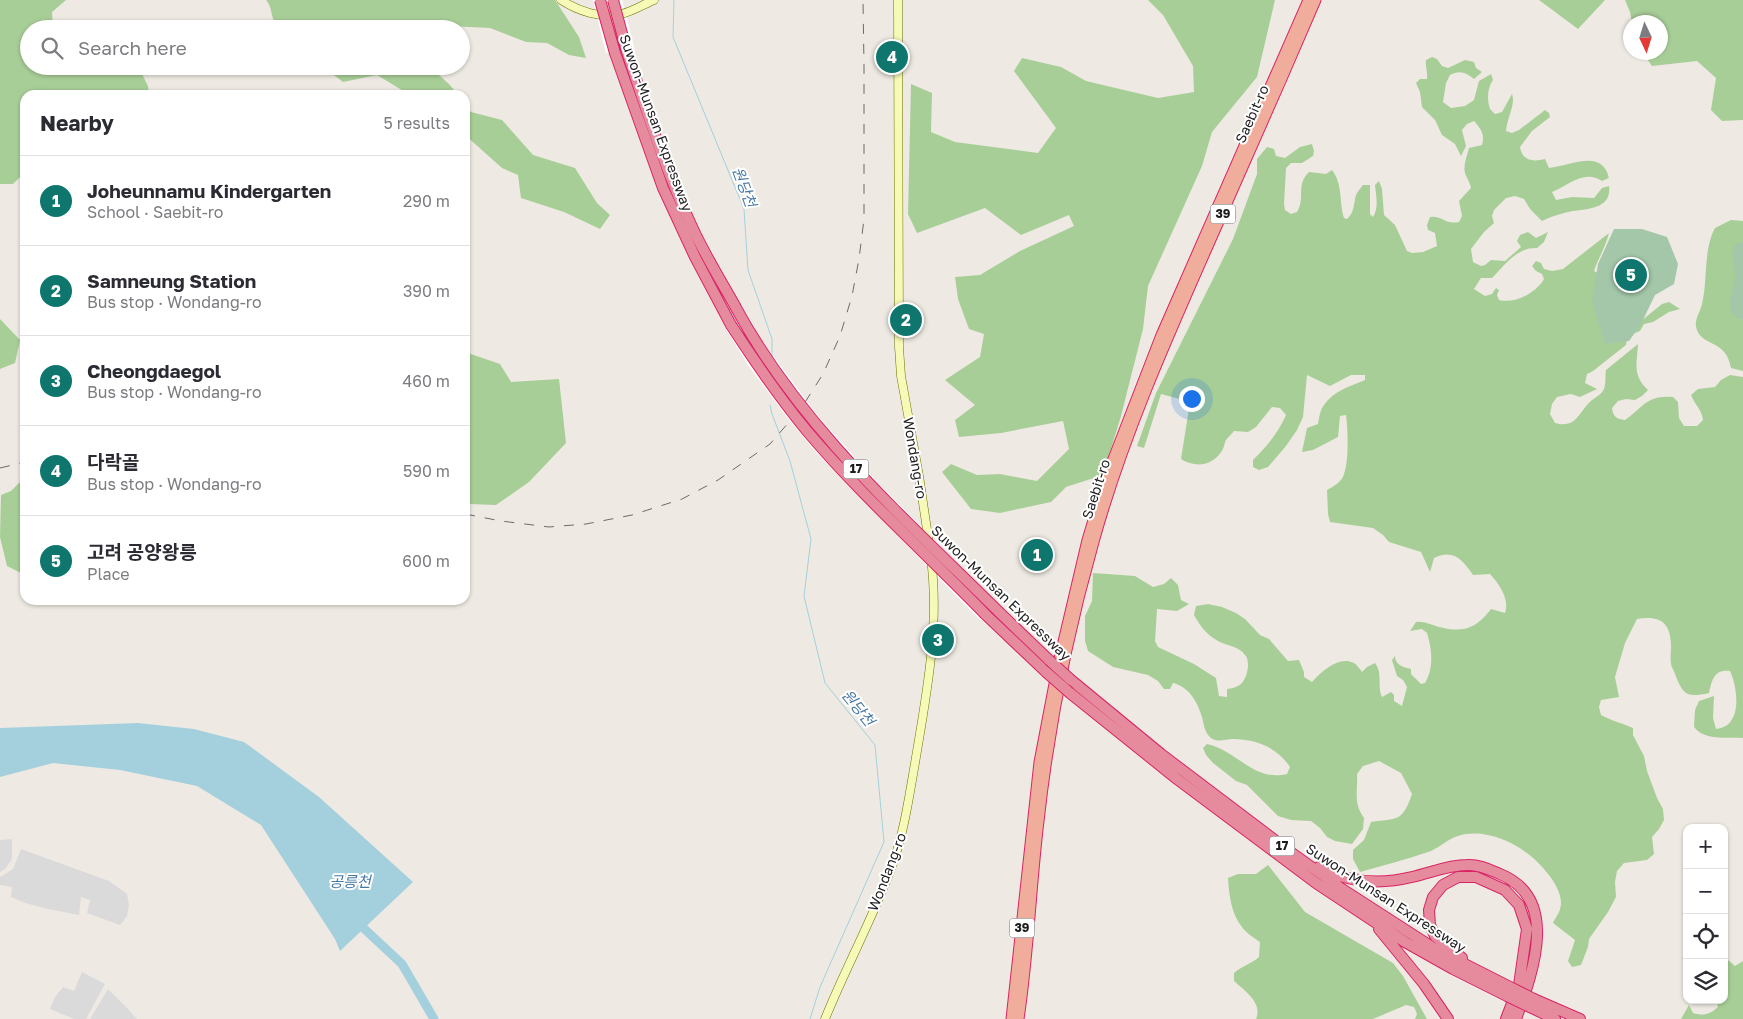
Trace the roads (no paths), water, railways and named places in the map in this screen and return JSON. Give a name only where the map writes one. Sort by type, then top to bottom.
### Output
[{"type":"highway","name":"Suwon-Munsan Expressway","points":[[600,0],[615,52],[663,188],[695,257],[731,326],[773,387],[813,437],[856,484],[986,614],[1070,693],[1177,779],[1295,868],[1374,922],[1445,964],[1532,1003],[1580,1019]]},
{"type":"highway","name":"Suwon-Munsan Expressway","points":[[613,0],[627,52],[659,146],[683,207],[706,254],[746,327],[775,370],[834,446],[904,519],[1049,660],[1161,754],[1342,889],[1435,949],[1482,974],[1508,992]]},
{"type":"highway","name":"Saebit-ro","points":[[1124,439],[1165,326],[1308,0]]},
{"type":"highway","name":"Saebit-ro","points":[[1011,1019],[1035,822],[1065,646],[1106,477],[1316,0]]},
{"type":"highway","name":"Saebit-ro","points":[[1019,1019],[1023,991],[1035,822]]},
{"type":"highway","points":[[1285,848],[1329,872],[1357,881],[1378,882],[1411,877],[1469,864],[1512,879],[1528,895],[1536,915],[1537,938],[1528,989],[1516,1019]]},
{"type":"highway","points":[[1482,974],[1435,936],[1430,925],[1429,910],[1433,897],[1444,885],[1458,877],[1476,877],[1489,882],[1506,890],[1519,905],[1527,929],[1518,985],[1506,1019]]},
{"type":"highway","points":[[1374,922],[1424,984],[1448,1019]]},
{"type":"highway","name":"Suwon-Munsan Expressway","points":[[1532,1003],[1555,1019]]},
{"type":"main road","points":[[561,0],[583,11],[596,14],[621,14],[654,0]]},
{"type":"main road","name":"Wondang-ro","points":[[825,1019],[892,866],[903,830],[920,729],[934,616],[933,578],[920,476],[901,376],[899,347],[898,0]]},
{"type":"water","name":"공릉천","points":[[138,723],[194,729],[244,742],[319,797],[413,882],[340,951],[335,939],[261,825],[197,786],[120,770],[53,763],[0,777],[0,728]]},
{"type":"waterway","name":"원당천","points":[[674,0],[673,37],[744,209],[748,270],[772,339],[772,356]]},
{"type":"waterway","name":"원당천","points":[[770,405],[790,461],[811,539],[804,596],[825,683],[875,745],[884,842],[820,987],[810,1019]]},
{"type":"waterway","name":"공릉천","points":[[357,922],[402,964],[434,1019]]},
{"type":"railway","points":[[470,515],[549,527],[586,524],[632,515],[682,499],[718,480],[770,444],[802,407],[823,374],[840,336],[852,296],[859,259],[864,219],[863,0]]},
{"type":"railway","points":[[0,468],[20,463]]},
{"type":"place","name":"다락골","points":[[892,57]]},
{"type":"place","name":"고려 공양왕릉","points":[[1631,275]]},
{"type":"place","name":"Samneung Station","points":[[906,320]]},
{"type":"place","name":"Joheunnamu Kindergarten","points":[[1037,555]]},
{"type":"place","name":"Cheongdaegol","points":[[938,640]]}]
